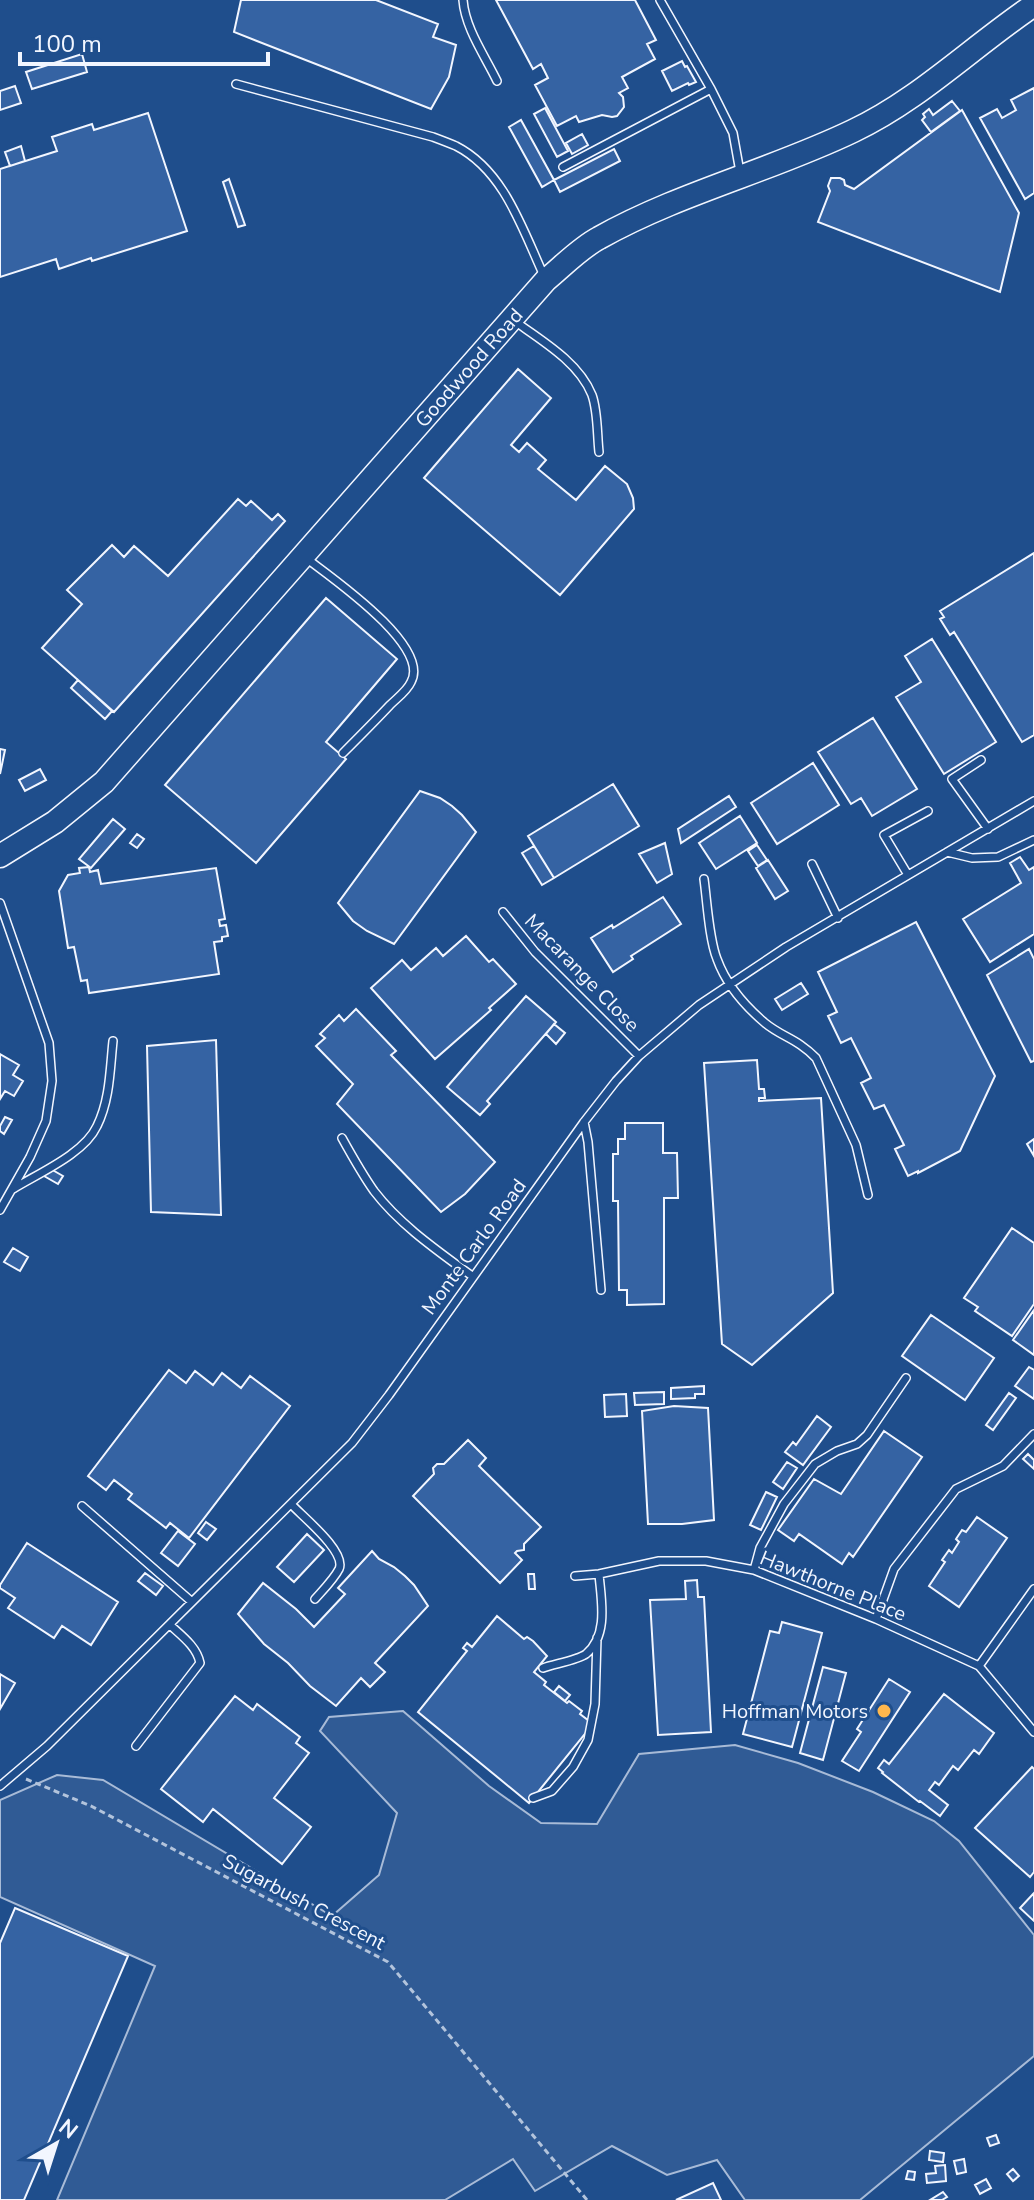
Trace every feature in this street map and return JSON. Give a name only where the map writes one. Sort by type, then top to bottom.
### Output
[{"type":"street","name":"Goodwood Road","points":[[0,856],[55,822],[104,782],[546,280],[596,239],[651,213],[855,131],[924,87],[1026,5]]},
{"type":"lane","points":[[463,0],[473,32],[497,81]]},
{"type":"lane","points":[[660,0],[733,133],[741,178]]},
{"type":"lane","points":[[236,84],[433,137],[458,147],[495,178],[546,280]]},
{"type":"lane","points":[[563,167],[711,89]]},
{"type":"lane","points":[[512,319],[554,350],[586,382],[593,398],[599,452]]},
{"type":"lane","points":[[305,556],[386,624],[407,648],[415,670],[409,686],[343,753]]},
{"type":"lane","points":[[981,760],[952,779],[988,829]]},
{"type":"lane","name":"Monte Carlo Road","points":[[0,1786],[170,1625],[352,1443],[584,1122],[639,1056],[699,1005],[786,947],[1034,801]]},
{"type":"lane","points":[[908,875],[884,835],[928,811]]},
{"type":"lane","points":[[947,852],[972,858],[998,857],[1034,840]]},
{"type":"lane","points":[[812,864],[838,918]]},
{"type":"lane","points":[[704,879],[716,958],[730,986],[767,1025],[806,1047],[816,1058],[856,1145],[868,1195]]},
{"type":"lane","points":[[0,903],[49,1043],[52,1081],[46,1121],[0,1210]]},
{"type":"lane","name":"Macarange Close","points":[[503,912],[535,952],[639,1056]]},
{"type":"lane","points":[[11,1190],[75,1151],[97,1128],[107,1094],[113,1041]]},
{"type":"lane","points":[[584,1122],[601,1290]]},
{"type":"lane","points":[[342,1138],[367,1181],[392,1211],[472,1276]]},
{"type":"lane","points":[[754,1570],[760,1548],[784,1504],[815,1464],[857,1444],[867,1435],[906,1378]]},
{"type":"lane","points":[[876,1619],[894,1569],[956,1489],[1003,1466],[1034,1434]]},
{"type":"lane","points":[[291,1504],[340,1558],[339,1568],[315,1599]]},
{"type":"lane","points":[[82,1506],[192,1602]]},
{"type":"lane","name":"Hawthorne Place","points":[[575,1576],[659,1561],[706,1561],[754,1570],[876,1619],[979,1666]]},
{"type":"lane","points":[[533,1798],[552,1791],[573,1767],[588,1740],[595,1704],[597,1638],[603,1616],[599,1574]]},
{"type":"lane","points":[[1034,1589],[979,1666],[1034,1732]]},
{"type":"lane","points":[[136,1746],[200,1663],[190,1644],[170,1625]]},
{"type":"lane","points":[[543,1668],[585,1654],[597,1638]]},
{"type":"path","name":"Sugarbush Crescent","points":[[15,1774],[91,1806],[388,1962],[587,2200]]},
{"type":"shaded area","points":[[403,1711],[489,1786],[541,1823],[597,1824],[639,1754],[735,1745],[798,1763],[873,1792],[934,1821],[959,1841],[1034,1935],[1034,2056],[860,2200],[745,2200],[717,2160],[667,2175],[612,2146],[535,2191],[513,2159],[445,2200],[57,2200],[155,1966],[0,1897],[0,1800],[57,1775],[103,1780],[332,1916],[379,1875],[397,1813],[320,1731],[329,1717]]},
{"type":"building","points":[[241,0],[376,0],[438,24],[433,37],[456,45],[449,77],[431,109],[234,32]]},
{"type":"building","points":[[496,0],[635,0],[656,40],[647,44],[655,59],[622,77],[628,88],[619,93],[623,97],[624,107],[617,116],[602,115],[579,122],[576,116],[557,126],[535,85],[548,78],[541,64],[533,69]]},
{"type":"building","points":[[82,54],[87,72],[32,89],[26,72]]},
{"type":"building","points":[[682,61],[696,82],[672,91],[662,71]]},
{"type":"building","points":[[15,86],[21,103],[0,110],[0,91]]},
{"type":"building","points":[[1034,88],[1034,193],[1025,199],[980,118],[997,109],[1002,118],[1016,110],[1011,100]]},
{"type":"building","points":[[952,101],[960,111],[931,132],[922,120],[925,117],[923,114],[929,109],[933,115]]},
{"type":"building","points":[[545,108],[568,151],[557,157],[534,114]]},
{"type":"building","points":[[962,110],[1019,213],[1000,292],[818,222],[830,191],[831,178],[840,178],[845,185],[854,189]]},
{"type":"building","points":[[148,113],[187,231],[92,261],[91,258],[59,269],[56,259],[0,277],[0,169],[57,151],[52,137],[92,124],[94,130]]},
{"type":"building","points":[[521,120],[554,180],[542,187],[509,127]]},
{"type":"building","points":[[582,134],[588,145],[572,154],[566,143]]},
{"type":"building","points":[[21,146],[25,161],[10,166],[5,152]]},
{"type":"building","points":[[614,149],[620,161],[560,192],[554,180]]},
{"type":"building","points":[[229,179],[245,225],[238,227],[223,182]]},
{"type":"building","points":[[518,369],[551,398],[511,445],[519,452],[527,443],[546,460],[538,469],[576,500],[605,466],[627,484],[633,498],[634,509],[560,595],[424,478]]},
{"type":"building","points":[[238,499],[246,506],[251,501],[272,520],[278,514],[285,521],[114,712],[42,648],[82,604],[67,590],[112,545],[124,557],[134,546],[168,576]]},
{"type":"building","points":[[1034,553],[1034,735],[1022,742],[954,632],[950,635],[940,619],[944,617],[940,611]]},
{"type":"building","points":[[326,598],[397,659],[326,742],[346,759],[256,863],[165,785]]},
{"type":"building","points":[[932,639],[996,742],[944,774],[896,697],[921,682],[905,656]]},
{"type":"building","points":[[78,680],[112,711],[105,719],[71,688]]},
{"type":"building","points":[[873,718],[917,789],[872,816],[861,798],[851,804],[818,752]]},
{"type":"building","points":[[0,749],[5,750],[0,774]]},
{"type":"building","points":[[813,763],[839,805],[777,844],[751,803]]},
{"type":"building","points":[[40,769],[46,780],[25,791],[19,780]]},
{"type":"building","points":[[613,784],[639,826],[554,878],[528,836]]},
{"type":"building","points":[[420,791],[452,806],[476,832],[394,944],[353,921],[338,903]]},
{"type":"building","points":[[729,796],[736,807],[681,843],[678,829]]},
{"type":"building","points":[[740,816],[757,843],[716,869],[699,843]]},
{"type":"building","points":[[113,819],[125,829],[91,868],[79,859]]},
{"type":"building","points":[[137,834],[144,839],[137,848],[130,843]]},
{"type":"building","points":[[665,843],[672,874],[657,883],[639,854]]},
{"type":"building","points":[[757,845],[767,860],[758,866],[748,851]]},
{"type":"building","points":[[534,846],[554,878],[542,885],[522,853]]},
{"type":"building","points":[[1020,857],[1029,870],[1034,867],[1034,934],[990,962],[963,919],[1021,883],[1010,863]]},
{"type":"building","points":[[768,860],[788,891],[775,899],[756,868]]},
{"type":"building","points":[[89,867],[90,872],[98,870],[101,884],[216,868],[225,919],[219,920],[220,926],[226,925],[228,936],[214,942],[219,974],[89,993],[87,980],[81,981],[74,947],[68,948],[59,891],[68,875],[80,873],[79,868]]},
{"type":"building","points":[[663,897],[681,924],[631,956],[633,959],[613,972],[591,938]]},
{"type":"building","points":[[916,922],[995,1076],[960,1151],[908,1176],[895,1149],[904,1145],[884,1105],[874,1109],[861,1083],[871,1078],[851,1038],[841,1043],[828,1016],[837,1012],[818,972]]},
{"type":"building","points":[[466,936],[489,962],[493,959],[516,984],[435,1059],[371,988],[402,960],[411,970],[436,948],[443,956]]},
{"type":"building","points":[[1029,949],[1034,959],[1034,1061],[1031,1062],[987,975]]},
{"type":"building","points":[[801,983],[808,994],[782,1010],[775,999]]},
{"type":"building","points":[[526,996],[556,1022],[487,1101],[490,1104],[480,1115],[447,1087]]},
{"type":"building","points":[[356,1009],[396,1051],[391,1055],[495,1162],[465,1194],[441,1212],[337,1104],[353,1084],[316,1046],[325,1038],[320,1034],[339,1015],[344,1021]]},
{"type":"building","points":[[554,1024],[565,1033],[556,1044],[546,1034]]},
{"type":"building","points":[[216,1040],[221,1215],[151,1212],[147,1046]]},
{"type":"building","points":[[0,1054],[19,1065],[13,1075],[23,1081],[14,1096],[5,1091],[0,1099]]},
{"type":"building","points":[[757,1060],[759,1089],[764,1089],[765,1098],[759,1098],[759,1101],[821,1098],[833,1293],[752,1365],[722,1344],[704,1063]]},
{"type":"building","points":[[5,1117],[12,1120],[4,1134],[0,1126]]},
{"type":"building","points":[[625,1123],[663,1123],[663,1153],[677,1153],[678,1198],[664,1198],[664,1304],[627,1305],[627,1290],[619,1290],[618,1201],[613,1201],[613,1154],[618,1154],[618,1139],[625,1139]]},
{"type":"building","points":[[1034,1139],[1034,1156],[1027,1144]]},
{"type":"building","points":[[49,1168],[63,1176],[58,1184],[44,1176]]},
{"type":"building","points":[[1012,1228],[1034,1243],[1034,1304],[1012,1336],[975,1311],[978,1307],[964,1298]]},
{"type":"building","points":[[13,1248],[28,1257],[20,1271],[4,1262]]},
{"type":"building","points":[[1034,1310],[1034,1355],[1013,1340]]},
{"type":"building","points":[[931,1315],[994,1358],[965,1400],[902,1356]]},
{"type":"building","points":[[1029,1367],[1034,1370],[1034,1399],[1015,1386]]},
{"type":"building","points":[[169,1370],[186,1383],[195,1371],[213,1385],[222,1373],[241,1388],[250,1376],[290,1406],[189,1538],[170,1523],[166,1528],[128,1499],[132,1494],[114,1480],[106,1490],[88,1476]]},
{"type":"building","points":[[704,1386],[704,1394],[695,1394],[695,1398],[671,1399],[671,1388]]},
{"type":"building","points":[[664,1392],[664,1404],[635,1405],[634,1393]]},
{"type":"building","points":[[1009,1393],[1016,1398],[993,1430],[986,1425]]},
{"type":"building","points":[[626,1394],[627,1416],[605,1417],[604,1395]]},
{"type":"building","points":[[674,1406],[708,1408],[714,1520],[648,1524],[642,1411]]},
{"type":"building","points":[[817,1416],[831,1427],[803,1465],[785,1452],[793,1442],[796,1445]]},
{"type":"building","points":[[884,1431],[922,1457],[853,1557],[849,1553],[842,1564],[799,1534],[794,1541],[778,1530],[814,1479],[841,1494]]},
{"type":"building","points":[[468,1440],[486,1458],[479,1466],[541,1527],[524,1544],[524,1550],[515,1553],[522,1560],[500,1583],[413,1496],[434,1474],[433,1468],[444,1464]]},
{"type":"building","points":[[1028,1454],[1034,1460],[1034,1469],[1023,1459]]},
{"type":"building","points":[[787,1462],[797,1468],[783,1489],[773,1482]]},
{"type":"building","points":[[766,1492],[777,1497],[761,1530],[750,1525]]},
{"type":"building","points":[[977,1517],[1007,1538],[959,1607],[929,1586],[945,1562],[942,1560],[949,1550],[952,1553],[959,1542],[956,1539],[962,1530],[966,1532]]},
{"type":"building","points":[[206,1522],[216,1529],[207,1540],[198,1533]]},
{"type":"building","points":[[178,1531],[195,1544],[178,1566],[161,1553]]},
{"type":"building","points":[[307,1534],[324,1550],[294,1582],[277,1567]]},
{"type":"building","points":[[27,1543],[118,1602],[91,1645],[62,1626],[54,1638],[8,1608],[15,1598],[0,1585]]},
{"type":"building","points":[[372,1551],[405,1576],[428,1606],[375,1663],[385,1672],[370,1687],[361,1678],[336,1706],[264,1644],[238,1614],[263,1583],[314,1627],[345,1594],[338,1588]]},
{"type":"building","points":[[145,1573],[163,1586],[156,1595],[138,1581]]},
{"type":"building","points":[[528,1574],[534,1574],[535,1589],[529,1589]]},
{"type":"building","points":[[697,1580],[698,1597],[704,1597],[711,1732],[658,1735],[650,1600],[686,1599],[685,1581]]},
{"type":"building","points":[[497,1616],[524,1639],[527,1637],[533,1641],[547,1656],[534,1672],[546,1682],[544,1685],[582,1711],[580,1714],[593,1724],[529,1803],[418,1712],[467,1651],[463,1648],[467,1643],[472,1647]]},
{"type":"building","points":[[782,1622],[822,1633],[792,1747],[743,1734],[770,1631],[779,1633]]},
{"type":"building","points":[[823,1667],[846,1673],[823,1760],[800,1753]]},
{"type":"building","points":[[0,1674],[15,1683],[0,1709]]},
{"type":"building","name":"Hoffman Motors","points":[[889,1679],[910,1692],[859,1771],[842,1761],[861,1732],[857,1729]]},
{"type":"building","points":[[559,1686],[570,1695],[565,1701],[554,1692]]},
{"type":"building","points":[[944,1694],[994,1733],[979,1754],[974,1750],[958,1770],[953,1766],[939,1785],[935,1782],[929,1790],[948,1805],[940,1816],[878,1768],[884,1760],[889,1764]]},
{"type":"building","points":[[235,1696],[253,1710],[257,1704],[300,1737],[296,1743],[309,1753],[274,1798],[311,1827],[282,1864],[213,1809],[203,1822],[161,1789]]},
{"type":"building","points":[[1032,1767],[1034,1872],[1030,1877],[975,1828]]},
{"type":"building","points":[[1034,1893],[1034,1921],[1020,1908]]},
{"type":"building","points":[[15,1908],[128,1956],[24,2200],[0,2200],[0,1943]]},
{"type":"building","points":[[996,2135],[999,2143],[990,2146],[987,2138]]},
{"type":"building","points":[[930,2151],[944,2153],[943,2162],[929,2160]]},
{"type":"building","points":[[964,2159],[966,2172],[957,2174],[954,2161]]},
{"type":"building","points":[[945,2165],[946,2181],[927,2183],[926,2174],[936,2173],[935,2166]]},
{"type":"building","points":[[1013,2169],[1019,2176],[1013,2181],[1007,2174]]},
{"type":"building","points":[[908,2171],[915,2172],[914,2180],[906,2179]]},
{"type":"building","points":[[986,2179],[991,2188],[980,2194],[975,2185]]},
{"type":"building","points":[[713,2183],[721,2200],[676,2200]]},
{"type":"building","points":[[943,2192],[947,2197],[930,2200]]},
{"type":"place","name":"Hoffman Motors","points":[[884,1711]]}]
